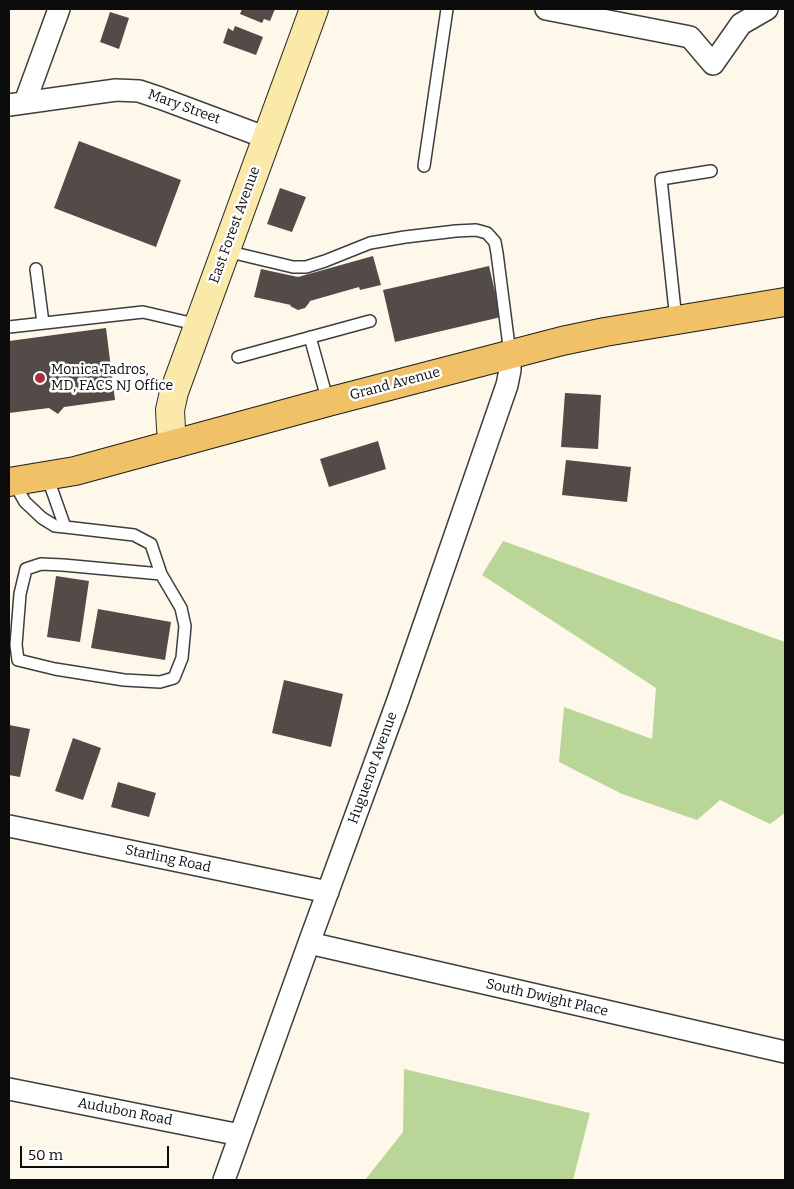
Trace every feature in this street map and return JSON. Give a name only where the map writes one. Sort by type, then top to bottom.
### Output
[{"type":"main road","name":"Grand Avenue","points":[[11,482],[75,471],[328,402],[585,336],[785,302]]},
{"type":"street","points":[[17,104],[59,9]]},
{"type":"street","name":"East Forest Avenue","points":[[174,444],[170,421],[171,401],[314,9]]},
{"type":"street","points":[[546,9],[690,38],[714,64],[741,24],[767,9]]},
{"type":"street","name":"Mary Street","points":[[17,104],[116,90],[139,91],[266,138]]},
{"type":"street","name":"Huguenot Avenue","points":[[224,1180],[398,700],[507,386],[510,354]]},
{"type":"street","name":"Starling Road","points":[[9,826],[328,892]]},
{"type":"street","name":"South Dwight Place","points":[[309,943],[785,1052]]},
{"type":"street","name":"Audubon Road","points":[[9,1089],[240,1135]]},
{"type":"lane","points":[[424,166],[447,9]]},
{"type":"lane","points":[[676,320],[661,179],[711,172]]},
{"type":"lane","points":[[226,251],[293,267],[306,267],[370,243],[456,231],[476,230],[487,233],[494,242],[497,252],[510,354]]},
{"type":"lane","points":[[36,268],[44,323]]},
{"type":"lane","points":[[9,327],[143,312],[199,325]]},
{"type":"lane","points":[[238,357],[370,321]]},
{"type":"lane","points":[[310,337],[328,402]]},
{"type":"lane","points":[[47,476],[65,527]]},
{"type":"lane","points":[[11,482],[25,502],[42,518],[55,526],[134,535],[151,544],[161,574],[181,608],[186,626],[182,658],[174,678],[160,682],[124,680],[55,670],[18,660],[16,645],[20,594],[26,569],[41,564],[64,564],[161,574]]},
{"type":"green space","points":[[503,541],[785,642],[785,813],[770,824],[720,800],[697,820],[622,794],[559,762],[564,707],[652,739],[656,688],[482,575]]},
{"type":"green space","points":[[404,1069],[590,1113],[573,1180],[365,1180],[403,1132]]},
{"type":"building","points":[[242,9],[275,9],[270,21],[264,19],[262,23],[240,14]]},
{"type":"building","points":[[110,12],[129,18],[119,49],[100,42]]},
{"type":"building","points":[[235,26],[263,37],[256,55],[223,43],[228,28],[233,31]]},
{"type":"building","points":[[79,141],[181,180],[156,247],[54,208]]},
{"type":"building","points":[[280,188],[306,197],[292,232],[267,224]]},
{"type":"building","points":[[373,256],[381,285],[360,290],[359,287],[310,301],[305,308],[298,310],[291,305],[254,297],[261,269],[298,277]]},
{"type":"building","points":[[489,266],[501,317],[395,342],[383,290]]},
{"type":"building","points":[[106,328],[115,400],[64,407],[58,414],[49,408],[9,413],[9,341]]},
{"type":"building","points":[[565,393],[601,395],[598,449],[561,447]]},
{"type":"building","points":[[378,441],[386,469],[329,487],[320,459]]},
{"type":"building","points":[[566,460],[631,467],[627,502],[562,495]]},
{"type":"building","points":[[56,576],[89,581],[80,642],[47,637]]},
{"type":"building","points":[[98,609],[171,622],[165,660],[91,648]]},
{"type":"building","points":[[284,680],[343,694],[331,747],[272,733]]},
{"type":"building","points":[[9,725],[30,729],[20,777],[9,775]]},
{"type":"building","points":[[73,738],[101,748],[83,800],[55,791]]},
{"type":"building","points":[[118,782],[156,793],[149,817],[111,807]]},
{"type":"place","name":"Monica Tadros, MD, FACS NJ Office","points":[[40,378]]}]
